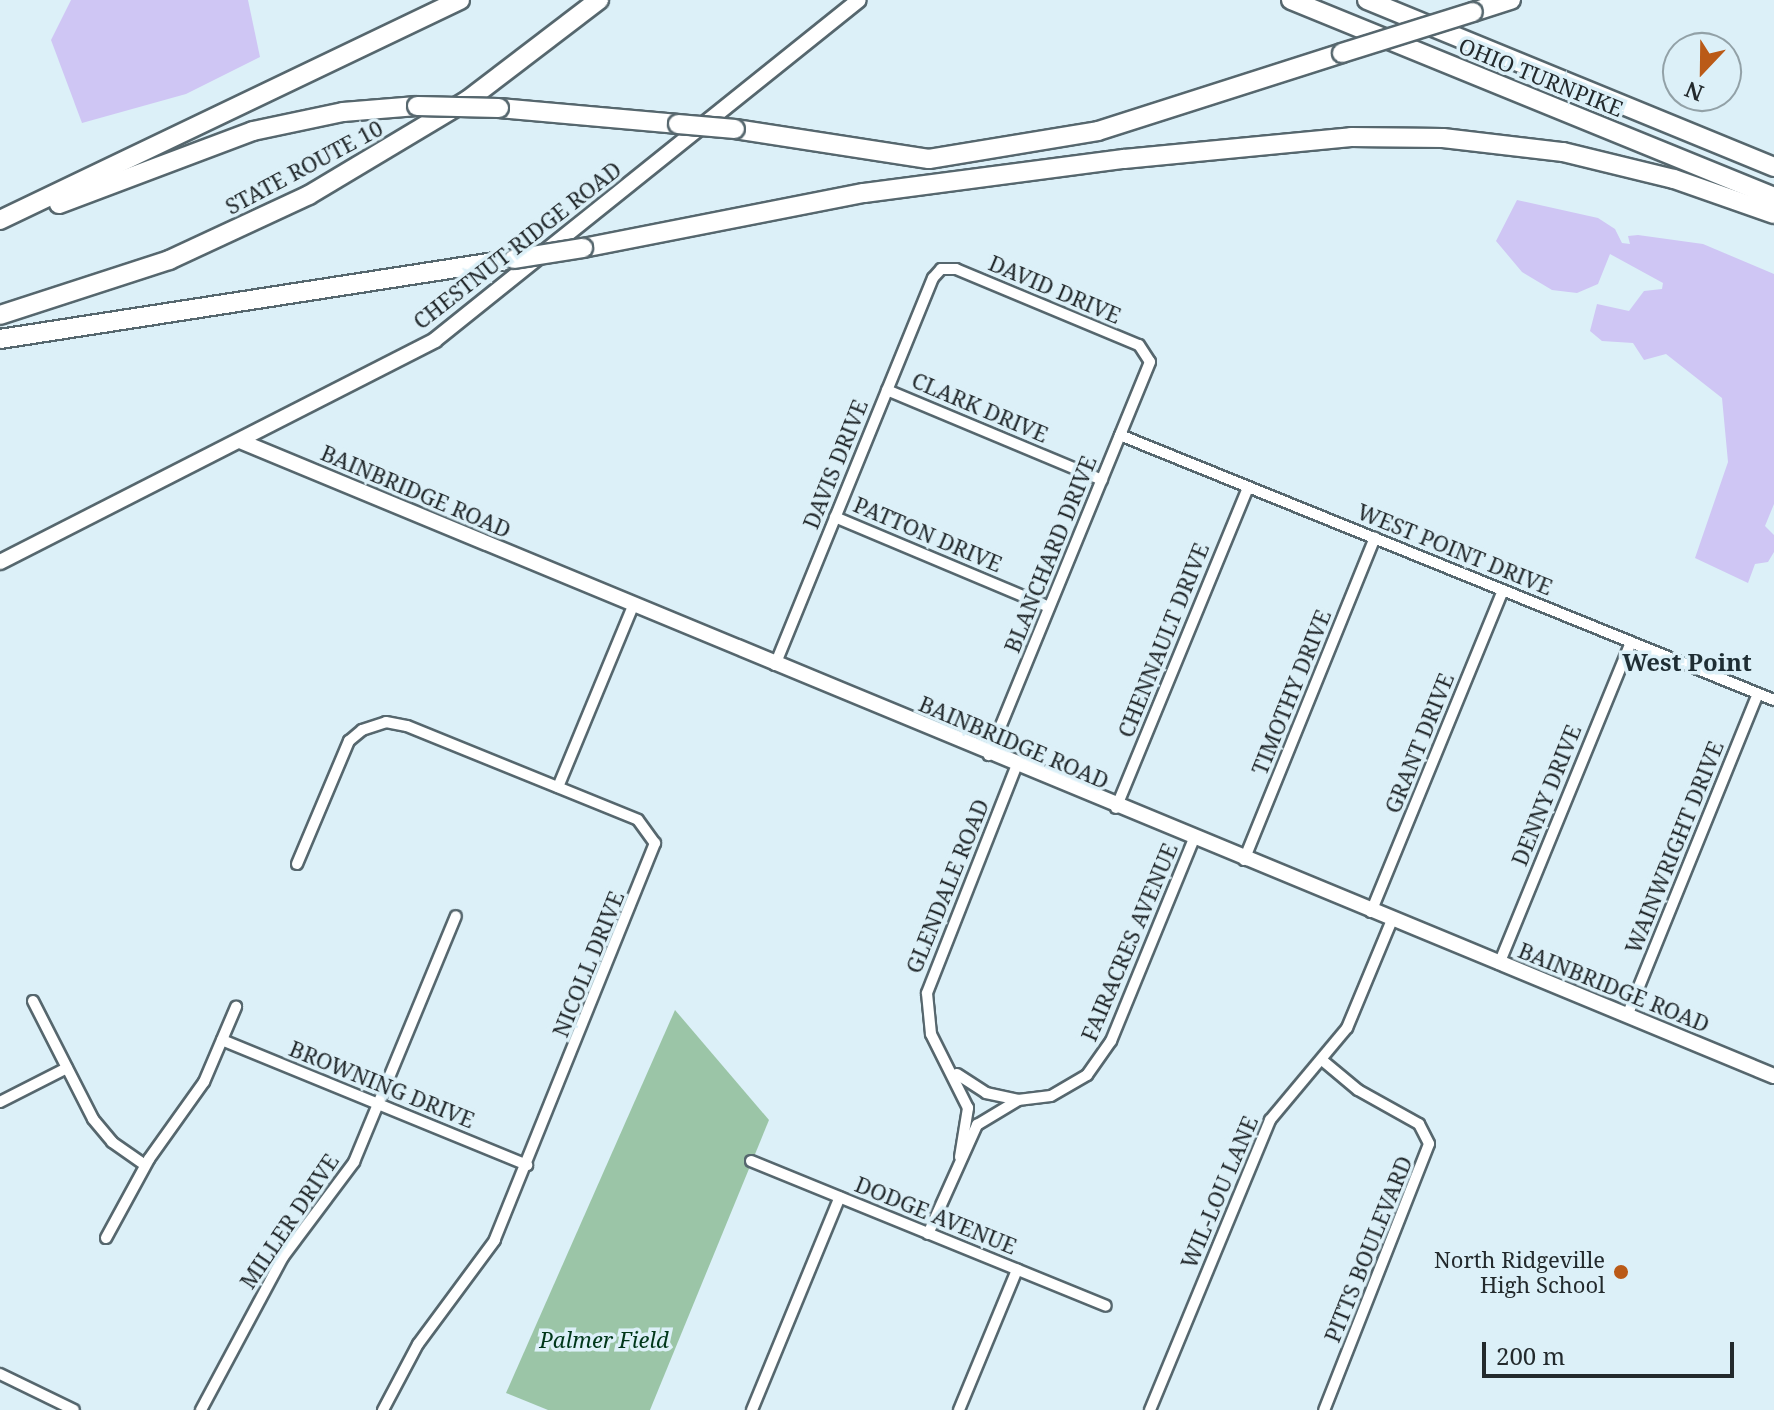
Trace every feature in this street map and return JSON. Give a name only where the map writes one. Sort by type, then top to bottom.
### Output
[{"type":"highway","points":[[0,220],[460,0]]},
{"type":"highway","name":"STATE ROUTE 10","points":[[0,315],[169,260],[309,195],[468,100],[599,0]]},
{"type":"highway","name":"OHIO TURNPIKE","points":[[1291,0],[1774,197]]},
{"type":"highway","name":"OHIO TURNPIKE","points":[[1367,0],[1774,167]]},
{"type":"highway","points":[[0,228],[243,134],[343,112],[417,106],[499,108],[735,129],[929,159],[1098,131],[1511,0]]},
{"type":"highway","points":[[0,339],[583,248],[864,193],[1124,159],[1351,137],[1443,138],[1554,150],[1674,179],[1774,214]]},
{"type":"street","name":"CHESTNUT RIDGE ROAD","points":[[0,562],[403,358],[466,319],[859,0]]},
{"type":"street","name":"DAVID DRIVE","points":[[933,278],[946,268],[970,275],[1139,345],[1149,356],[1148,368]]},
{"type":"street","name":"DAVIS DRIVE","points":[[775,665],[933,278]]},
{"type":"street","name":"BLANCHARD DRIVE","points":[[989,755],[1148,368]]},
{"type":"street","name":"CLARK DRIVE","points":[[887,390],[1102,480]]},
{"type":"street","name":"WEST POINT DRIVE","points":[[1120,435],[1774,700]]},
{"type":"street","name":"BAINBRIDGE ROAD","points":[[240,441],[1016,767],[1774,1076]]},
{"type":"street","name":"CHENNAULT DRIVE","points":[[1116,808],[1248,487]]},
{"type":"street","name":"PATTON DRIVE","points":[[835,517],[1049,607]]},
{"type":"street","name":"TIMOTHY DRIVE","points":[[1244,860],[1375,538]]},
{"type":"street","name":"GRANT DRIVE","points":[[1371,912],[1503,590]]},
{"type":"street","points":[[558,787],[633,606]]},
{"type":"street","name":"DENNY DRIVE","points":[[1499,964],[1631,642]]},
{"type":"street","name":"WAINWRIGHT DRIVE","points":[[1627,1016],[1758,694]]},
{"type":"street","name":"NICOLL DRIVE","points":[[297,864],[343,753],[362,730],[399,723],[646,825],[655,850],[527,1165],[487,1254],[418,1344],[383,1410]]},
{"type":"street","name":"GLENDALE ROAD","points":[[960,1157],[968,1108],[952,1070],[931,1034],[929,984],[1016,767]]},
{"type":"street","name":"FAIRACRES AVENUE","points":[[928,1234],[977,1125],[1018,1100],[1067,1089],[1103,1056],[1194,839]]},
{"type":"street","name":"MILLER DRIVE","points":[[201,1410],[283,1257],[354,1162],[456,916]]},
{"type":"street","name":"WIL-LOU LANE","points":[[1150,1410],[1261,1138],[1285,1098],[1322,1060],[1353,1016],[1392,920]]},
{"type":"street","points":[[33,1001],[99,1127],[145,1165]]},
{"type":"street","points":[[106,1238],[145,1165],[196,1096],[236,1007]]},
{"type":"street","name":"BROWNING DRIVE","points":[[222,1040],[527,1165]]},
{"type":"street","name":"PITTS BOULEVARD","points":[[1322,1060],[1358,1090],[1419,1124],[1429,1144],[1324,1410]]},
{"type":"street","points":[[0,1102],[67,1068]]},
{"type":"street","name":"FAIRACRES AVENUE","points":[[952,1070],[986,1093],[1018,1100]]},
{"type":"street","name":"DODGE AVENUE","points":[[751,1161],[1106,1306]]},
{"type":"street","points":[[752,1410],[840,1197]]},
{"type":"street","points":[[959,1410],[1017,1270]]},
{"type":"street","points":[[0,1374],[74,1410]]},
{"type":"green space","name":"Palmer Field","points":[[675,1010],[769,1120],[650,1410],[548,1410],[506,1393]]},
{"type":"shaded area","points":[[71,0],[248,0],[260,57],[186,94],[82,123],[51,40]]},
{"type":"shaded area","points":[[1517,200],[1598,218],[1615,229],[1622,243],[1630,244],[1628,236],[1638,235],[1703,244],[1774,274],[1774,504],[1765,526],[1774,535],[1774,552],[1768,562],[1755,564],[1748,583],[1695,558],[1728,462],[1722,398],[1666,354],[1644,360],[1633,343],[1602,341],[1590,331],[1597,304],[1629,311],[1644,291],[1662,289],[1663,283],[1610,254],[1598,284],[1577,293],[1552,290],[1522,272],[1496,241]]},
{"type":"place","name":"North Ridgeville High School","points":[[1621,1272]]},
{"type":"district","name":"West Point","points":[[1687,662]]}]
